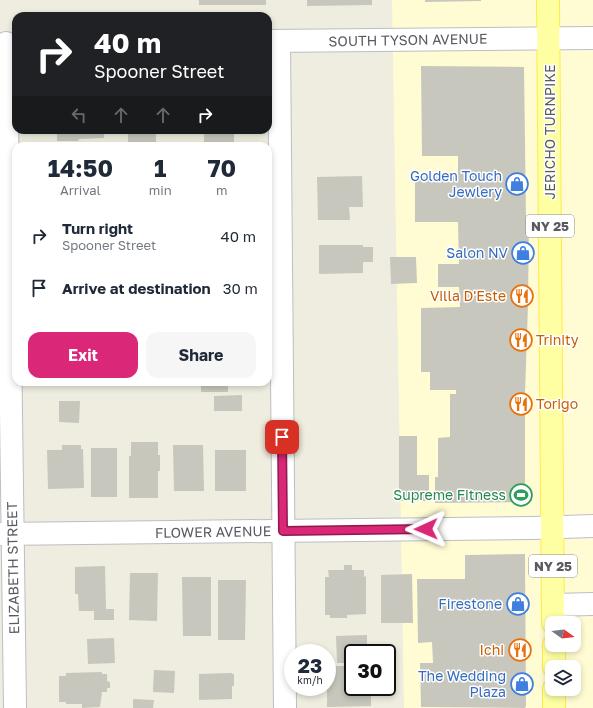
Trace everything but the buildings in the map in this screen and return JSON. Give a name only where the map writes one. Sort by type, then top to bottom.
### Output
[{"type":"main road","name":"JERICHO TURNPIKE","points":[[548,0],[553,614]]},
{"type":"main road","points":[[554,696],[554,708]]},
{"type":"street","name":"SOUTH TYSON AVENUE","points":[[273,41],[593,38]]},
{"type":"street","points":[[273,41],[285,708]]},
{"type":"street","name":"ELIZABETH STREET","points":[[8,43],[6,534],[15,708]]},
{"type":"street","name":"FLOWER AVENUE","points":[[6,534],[593,526]]},
{"type":"street","points":[[553,614],[593,604]]},
{"type":"shaded area","points":[[392,0],[593,0],[593,708],[404,708]]},
{"type":"place","name":"Golden Touch Jewlery","points":[[517,184]]},
{"type":"place","name":"Salon NV","points":[[523,253]]},
{"type":"place","name":"Villa D'Este","points":[[522,296]]},
{"type":"place","name":"Trinity","points":[[521,340]]},
{"type":"place","name":"Torigo","points":[[521,404]]},
{"type":"place","name":"Supreme Fitness","points":[[521,495]]},
{"type":"place","name":"Firestone","points":[[518,604]]},
{"type":"place","name":"Ichi","points":[[520,650]]},
{"type":"place","name":"The Wedding Plaza","points":[[522,684]]},
{"type":"route","points":[[282,437],[283,531],[426,529]]}]
